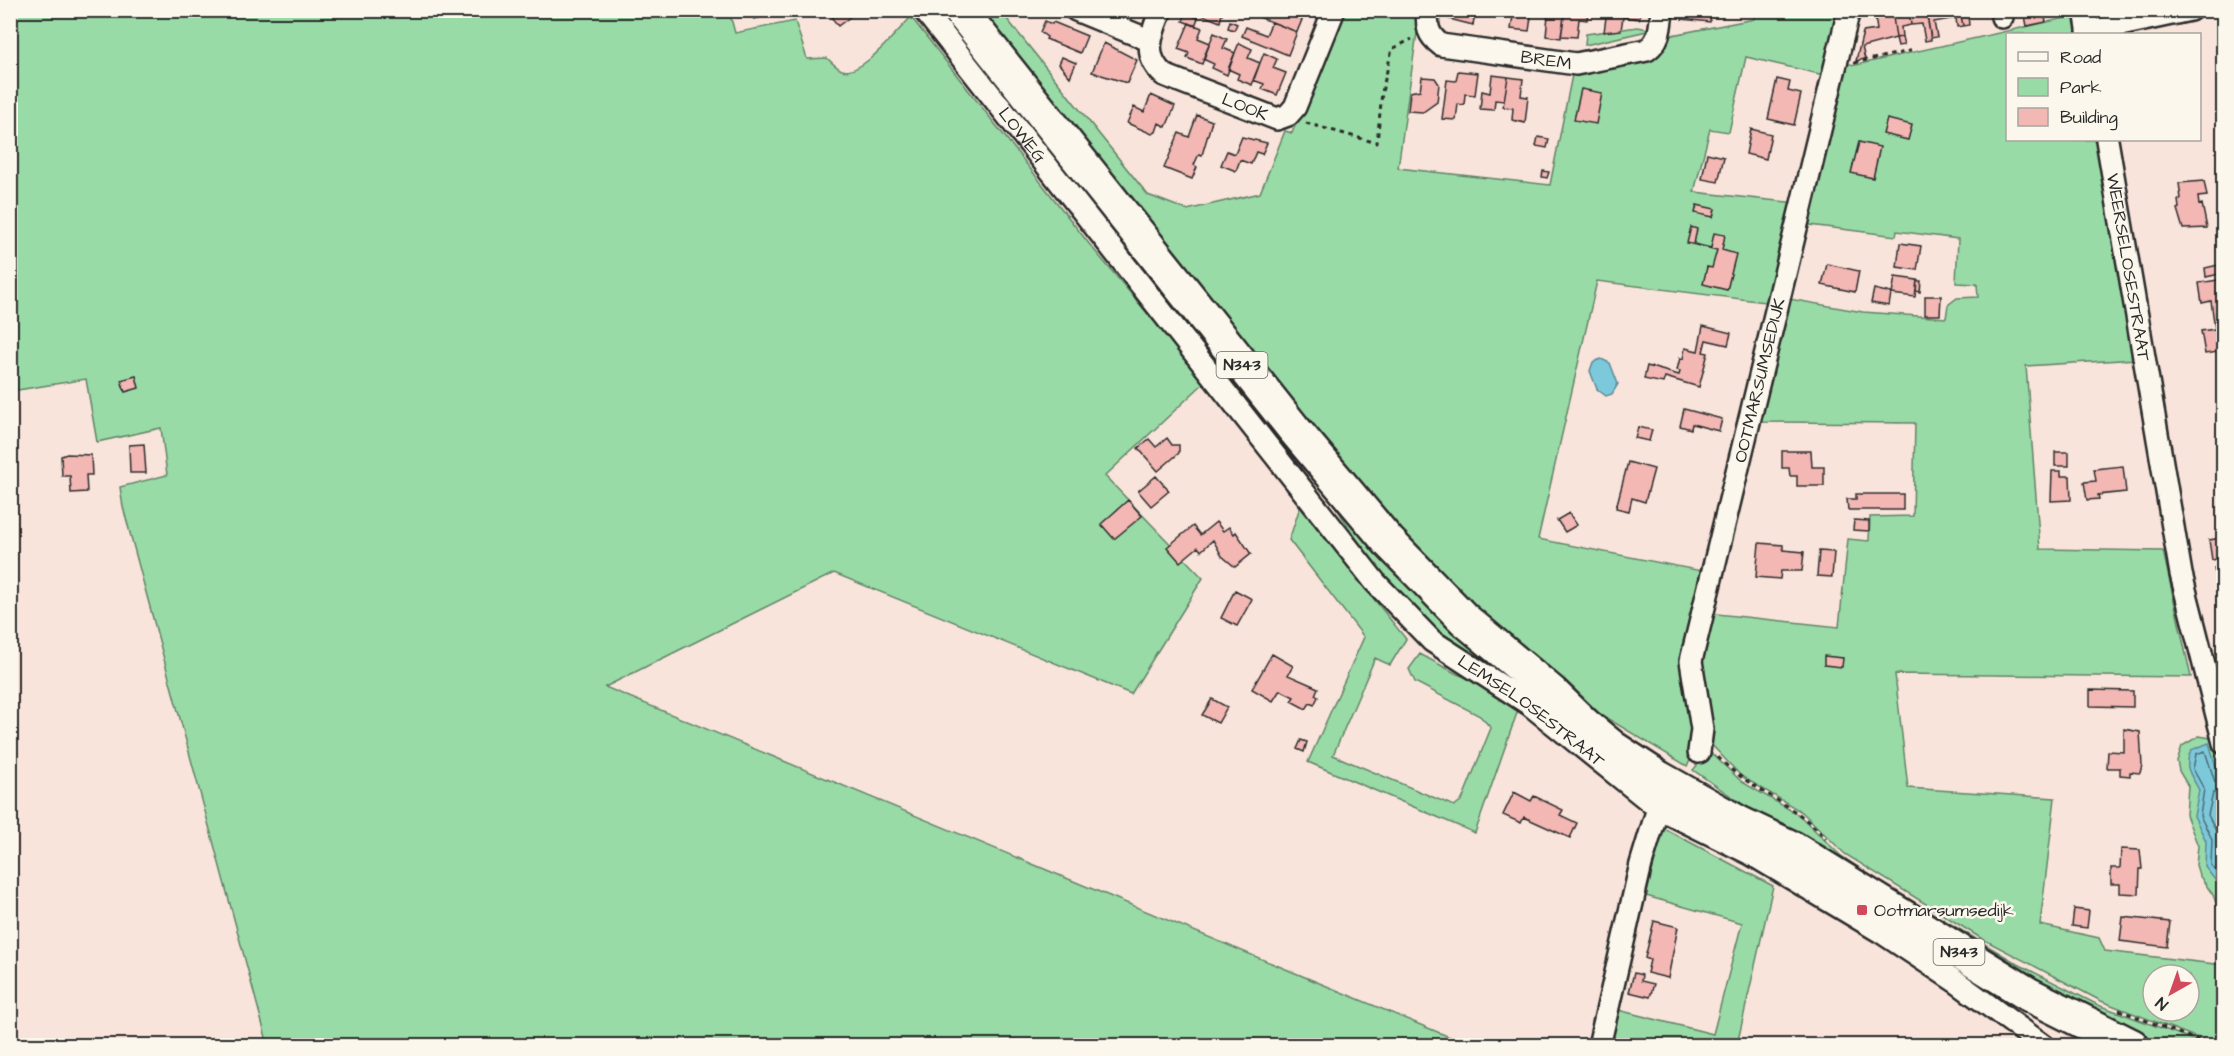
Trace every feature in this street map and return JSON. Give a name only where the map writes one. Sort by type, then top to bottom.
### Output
[{"type":"main road","name":"N343","points":[[960,10],[1211,328],[1388,541],[1464,619],[1613,748],[1659,778],[1739,823],[1792,848],[2011,984],[2132,1046]]},
{"type":"street","name":"LOWEG","points":[[924,10],[1121,260]]},
{"type":"street","points":[[1076,10],[1149,40],[1161,10]]},
{"type":"street","name":"LOOK","points":[[1149,40],[1158,70],[1164,75],[1277,119],[1288,116],[1295,107],[1334,10]]},
{"type":"street","points":[[1428,10],[1426,26],[1432,39]]},
{"type":"street","name":"BREM","points":[[1432,39],[1441,45],[1576,64],[1647,50],[1655,44],[1659,36],[1662,10]]},
{"type":"street","name":"OOTMARSUMSEDIJK","points":[[1700,747],[1691,661],[1849,10]]},
{"type":"street","points":[[2085,10],[2089,33],[2190,10]]},
{"type":"street","name":"WEERSELOSESTRAAT","points":[[2107,141],[2181,574],[2223,743]]},
{"type":"street","name":"LEMSELOSESTRAAT","points":[[1121,260],[1375,582],[1432,641],[1529,704],[1658,808],[1751,854],[1881,932],[1958,983],[2044,1046]]},
{"type":"street","points":[[1599,1046],[1641,864],[1658,808]]},
{"type":"path","points":[[1288,116],[1331,131],[1377,143],[1383,92],[1392,49],[1409,39],[1432,39]]},
{"type":"path","points":[[1837,59],[1855,63],[1914,50]]},
{"type":"path","points":[[1700,747],[1745,781],[1805,817],[1832,845]]},
{"type":"path","points":[[2111,1007],[2212,1046]]},
{"type":"green space","points":[[11,11],[729,11],[735,33],[795,21],[807,59],[827,58],[842,70],[850,70],[869,60],[911,17],[1090,245],[1205,382],[1105,476],[1203,578],[1131,694],[834,573],[605,687],[1469,1045],[268,1045],[123,507],[120,487],[167,475],[161,428],[97,442],[86,379],[11,391]]},
{"type":"green space","points":[[970,11],[1009,11],[1007,19],[1148,195],[1187,210],[1260,193],[1285,131],[1292,133],[1341,11],[1420,11],[1398,168],[1550,185],[1573,70],[1660,51],[1666,44],[1667,36],[1754,19],[1755,15],[1778,11],[1844,11],[1828,76],[1746,57],[1729,132],[1710,129],[1694,192],[1797,203],[1773,303],[1597,281],[1538,539],[1707,572],[1693,712],[1692,757],[1687,766],[1583,704],[1409,551]]},
{"type":"green space","points":[[2071,11],[2078,11],[2082,33],[2006,33],[2006,141],[2099,141],[2136,359],[2026,366],[2040,549],[2163,551],[2191,677],[1895,674],[1908,788],[2055,798],[2040,925],[2099,938],[2105,951],[2223,965],[2223,1045],[2216,1045],[2158,1023],[2201,1023],[2201,963],[2141,963],[2141,1016],[2101,1001],[1979,937],[1845,854],[1802,812],[1741,776],[1708,741],[1697,661],[1708,613],[1839,627],[1848,539],[1869,541],[1870,517],[1913,516],[1915,423],[1754,422],[1784,298],[1863,312],[1946,318],[1948,305],[1957,298],[1978,297],[1977,284],[1956,283],[1958,239],[1897,231],[1896,236],[1802,224],[1843,63],[1856,65],[2070,17]]},
{"type":"green space","points":[[2091,11],[2171,11],[2103,21]]},
{"type":"green space","points":[[1638,27],[1648,29],[1585,45],[1586,34]]},
{"type":"green space","points":[[1314,474],[1438,613],[1493,664],[1522,687],[1457,647],[1419,618],[1370,559]]},
{"type":"green space","points":[[1300,507],[1406,639],[1390,665],[1375,658],[1333,755],[1454,806],[1462,800],[1491,728],[1480,716],[1415,682],[1409,669],[1420,654],[1457,674],[1486,685],[1518,710],[1475,833],[1308,762],[1364,637],[1289,540]]},
{"type":"green space","points":[[2199,736],[2217,739],[2224,763],[2223,921],[2213,895],[2199,875],[2196,865],[2198,846],[2186,815],[2188,786],[2179,771],[2177,761],[2182,746]]},
{"type":"green space","points":[[1709,751],[1742,782],[1799,815],[1840,855],[1864,871],[1779,829],[1693,770]]},
{"type":"green space","points":[[1663,828],[1773,886],[1737,1045],[1610,1046],[1618,1010],[1713,1034],[1742,923],[1646,896]]},
{"type":"green space","points":[[1904,896],[2018,964],[2098,1005],[2141,1021],[2141,1023],[2148,1023],[2208,1045],[2158,1045],[2068,1004]]},
{"type":"water","points":[[1601,359],[1610,363],[1618,384],[1612,394],[1606,396],[1597,389],[1590,371],[1593,362]]},
{"type":"water","points":[[2209,743],[2223,790],[2223,896],[2219,885],[2205,867],[2206,841],[2194,816],[2199,790],[2188,767],[2191,750]]},
{"type":"building","points":[[752,10],[770,10],[771,15],[754,19]]},
{"type":"building","points":[[843,10],[859,10],[838,26],[832,18]]},
{"type":"building","points":[[1192,10],[1223,10],[1220,22],[1192,11]]},
{"type":"building","points":[[1261,10],[1272,12],[1306,10],[1297,32],[1259,17]]},
{"type":"building","points":[[1450,10],[1486,10],[1486,15],[1475,13],[1473,25],[1449,19]]},
{"type":"building","points":[[1505,10],[1532,10],[1529,31],[1511,29],[1513,16],[1504,15]]},
{"type":"building","points":[[1541,10],[1565,10],[1561,38],[1546,36],[1548,15],[1541,14]]},
{"type":"building","points":[[1565,10],[1588,10],[1587,20],[1579,19],[1577,37],[1561,36]]},
{"type":"building","points":[[1607,10],[1642,10],[1639,19],[1623,17],[1621,30],[1604,32]]},
{"type":"building","points":[[1683,10],[1711,10],[1710,22],[1682,19]]},
{"type":"building","points":[[1874,10],[1892,10],[1896,38],[1862,47],[1865,59],[1856,61],[1863,32],[1877,30]]},
{"type":"building","points":[[1892,10],[1909,10],[1911,25],[1901,27],[1902,37],[1896,38]]},
{"type":"building","points":[[1909,10],[1926,10],[1931,40],[1925,41],[1922,24],[1911,25]]},
{"type":"building","points":[[1926,10],[1943,10],[1945,20],[1934,22],[1937,37],[1931,38]]},
{"type":"building","points":[[1943,10],[1960,10],[1963,26],[1957,27],[1956,18],[1945,20]]},
{"type":"building","points":[[1960,10],[1978,10],[1979,14],[1968,16],[1969,25],[1963,26]]},
{"type":"building","points":[[2024,10],[2044,10],[2044,13],[2025,16]]},
{"type":"building","points":[[1186,13],[1198,18],[1195,26],[1183,21]]},
{"type":"building","points":[[2044,13],[2046,22],[2027,26],[2025,16]]},
{"type":"building","points":[[1045,21],[1087,36],[1080,53],[1046,39],[1047,37],[1040,32]]},
{"type":"building","points":[[1230,21],[1237,24],[1234,30],[1228,28]]},
{"type":"building","points":[[1272,22],[1297,32],[1288,55],[1242,36],[1246,27],[1266,35]]},
{"type":"building","points":[[1189,23],[1202,28],[1198,38],[1210,43],[1202,64],[1187,58],[1189,53],[1178,49]]},
{"type":"building","points":[[1214,33],[1227,39],[1223,48],[1235,53],[1227,75],[1212,68],[1214,64],[1203,59]]},
{"type":"building","points":[[1902,37],[1904,45],[1898,46],[1896,38]]},
{"type":"building","points":[[1104,43],[1137,60],[1127,83],[1092,72]]},
{"type":"building","points":[[1239,43],[1252,49],[1248,58],[1260,63],[1252,85],[1237,79],[1239,74],[1228,69]]},
{"type":"building","points":[[1264,53],[1277,59],[1273,68],[1286,73],[1277,95],[1262,89],[1264,84],[1253,80]]},
{"type":"building","points":[[1062,57],[1076,63],[1070,77],[1059,64]]},
{"type":"building","points":[[1458,71],[1478,73],[1475,95],[1465,94],[1464,105],[1458,104],[1456,120],[1442,119],[1447,80],[1456,81]]},
{"type":"building","points":[[1492,75],[1508,77],[1504,101],[1495,100],[1494,110],[1480,109],[1482,91],[1490,93]]},
{"type":"building","points":[[1422,77],[1435,78],[1439,84],[1437,102],[1423,112],[1408,111],[1410,92],[1420,90]]},
{"type":"building","points":[[1508,77],[1523,79],[1521,96],[1528,97],[1525,123],[1512,120],[1513,108],[1503,107]]},
{"type":"building","points":[[1777,79],[1790,82],[1788,91],[1801,94],[1794,125],[1768,119]]},
{"type":"building","points":[[1581,89],[1602,93],[1596,124],[1574,120]]},
{"type":"building","points":[[1151,95],[1175,106],[1166,127],[1159,123],[1156,132],[1152,134],[1127,123],[1134,107],[1144,112]]},
{"type":"building","points":[[1197,115],[1212,121],[1202,155],[1199,154],[1194,165],[1197,167],[1192,179],[1164,168],[1179,133],[1189,137]]},
{"type":"building","points":[[1887,119],[1912,125],[1908,140],[1883,134]]},
{"type":"building","points":[[1751,129],[1771,134],[1766,159],[1746,154]]},
{"type":"building","points":[[1242,137],[1267,143],[1262,154],[1256,152],[1251,164],[1240,160],[1236,171],[1221,165],[1227,151],[1235,154]]},
{"type":"building","points":[[1538,137],[1549,139],[1547,148],[1536,146]]},
{"type":"building","points":[[1859,142],[1880,147],[1873,178],[1851,173]]},
{"type":"building","points":[[1707,153],[1724,157],[1718,182],[1702,179]]},
{"type":"building","points":[[1543,171],[1549,172],[1547,178],[1542,177]]},
{"type":"building","points":[[2204,181],[2207,196],[2198,197],[2199,205],[2202,204],[2207,228],[2183,229],[2177,209],[2179,208],[2178,200],[2181,199],[2179,183]]},
{"type":"building","points":[[1697,205],[1715,209],[1713,217],[1695,213]]},
{"type":"building","points":[[1691,227],[1697,229],[1694,244],[1711,248],[1714,233],[1725,235],[1722,250],[1736,254],[1727,290],[1703,284],[1707,267],[1712,268],[1717,250],[1687,243]]},
{"type":"building","points":[[1900,243],[1921,246],[1917,270],[1897,267]]},
{"type":"building","points":[[1827,264],[1859,271],[1855,292],[1822,285]]},
{"type":"building","points":[[2223,264],[2224,273],[2206,277],[2205,268]]},
{"type":"building","points":[[1895,277],[1917,280],[1915,297],[1892,294]]},
{"type":"building","points":[[2224,279],[2224,351],[2205,354],[2201,331],[2215,329],[2211,301],[2202,303],[2199,283]]},
{"type":"building","points":[[1917,281],[1921,281],[1920,292],[1916,291]]},
{"type":"building","points":[[1874,289],[1891,293],[1889,306],[1871,303]]},
{"type":"building","points":[[1925,296],[1941,296],[1940,315],[1925,315]]},
{"type":"building","points":[[1703,326],[1731,333],[1728,345],[1706,340],[1703,352],[1708,353],[1699,387],[1665,377],[1663,383],[1644,379],[1647,366],[1679,375],[1680,371],[1677,370],[1680,358],[1683,359],[1685,348],[1698,351]]},
{"type":"building","points":[[136,376],[139,388],[125,392],[121,380]]},
{"type":"building","points":[[1684,409],[1722,419],[1719,431],[1692,424],[1691,429],[1680,426]]},
{"type":"building","points":[[1638,427],[1652,430],[1649,441],[1635,438]]},
{"type":"building","points":[[1167,438],[1172,445],[1179,445],[1179,453],[1158,471],[1138,448],[1149,439],[1156,447]]},
{"type":"building","points":[[144,444],[146,473],[130,473],[129,445]]},
{"type":"building","points":[[1782,451],[1811,451],[1812,467],[1824,467],[1824,486],[1797,486],[1797,476],[1790,476],[1789,468],[1782,468]]},
{"type":"building","points":[[2055,452],[2069,452],[2069,466],[2055,466]]},
{"type":"building","points":[[91,455],[92,475],[86,475],[87,492],[71,493],[70,476],[62,476],[61,456]]},
{"type":"building","points":[[1628,462],[1654,469],[1645,502],[1632,498],[1629,511],[1616,508]]},
{"type":"building","points":[[2123,466],[2126,492],[2098,495],[2099,499],[2087,500],[2084,482],[2096,481],[2094,469]]},
{"type":"building","points":[[2052,471],[2061,471],[2061,476],[2070,476],[2071,500],[2051,501]]},
{"type":"building","points":[[1156,476],[1169,491],[1151,506],[1138,491]]},
{"type":"building","points":[[1856,494],[1903,494],[1903,510],[1848,510],[1847,499],[1856,499]]},
{"type":"building","points":[[1128,500],[1142,516],[1114,539],[1101,524]]},
{"type":"building","points":[[1569,513],[1577,525],[1565,532],[1557,520]]},
{"type":"building","points":[[1854,520],[1869,521],[1869,531],[1853,530]]},
{"type":"building","points":[[1216,522],[1223,531],[1229,527],[1234,534],[1236,532],[1251,554],[1235,567],[1222,556],[1213,540],[1201,551],[1198,547],[1180,562],[1167,547],[1193,526],[1200,535]]},
{"type":"building","points":[[2222,531],[2224,531],[2224,583],[2217,585],[2214,568],[2219,566],[2218,559],[2212,560],[2209,540],[2222,538]]},
{"type":"building","points":[[1759,543],[1783,545],[1783,550],[1804,552],[1802,571],[1781,571],[1780,579],[1756,577]]},
{"type":"building","points":[[1819,551],[1834,552],[1832,577],[1817,576]]},
{"type":"building","points":[[1235,590],[1252,599],[1237,626],[1221,618]]},
{"type":"building","points":[[1272,654],[1293,666],[1288,675],[1318,688],[1315,695],[1318,697],[1314,705],[1310,703],[1306,709],[1291,701],[1294,697],[1280,690],[1273,701],[1252,689]]},
{"type":"building","points":[[1824,656],[1843,658],[1842,667],[1824,665]]},
{"type":"building","points":[[2090,690],[2133,691],[2133,707],[2090,706]]},
{"type":"building","points":[[1212,699],[1227,707],[1218,723],[1202,715]]},
{"type":"building","points":[[2124,729],[2140,732],[2142,765],[2140,773],[2130,772],[2130,776],[2120,775],[2120,768],[2107,768],[2108,751],[2124,752]]},
{"type":"building","points":[[1301,740],[1307,742],[1304,752],[1297,749]]},
{"type":"building","points":[[1514,792],[1531,801],[1534,796],[1563,810],[1560,815],[1577,823],[1570,838],[1524,817],[1521,823],[1503,815]]},
{"type":"building","points":[[2121,849],[2140,850],[2142,869],[2140,869],[2139,894],[2120,893],[2120,884],[2111,884],[2111,868],[2120,868]]},
{"type":"building","points":[[2074,909],[2089,911],[2087,928],[2072,926]]},
{"type":"building","points":[[2123,917],[2170,922],[2167,947],[2120,941]]},
{"type":"building","points":[[1654,921],[1678,927],[1668,978],[1647,973],[1650,960],[1645,958]]},
{"type":"building","points":[[1634,973],[1642,975],[1641,981],[1654,984],[1650,997],[1629,992]]},
{"type":"place","name":"Ootmarsumsedijk","points":[[1862,910]]}]
